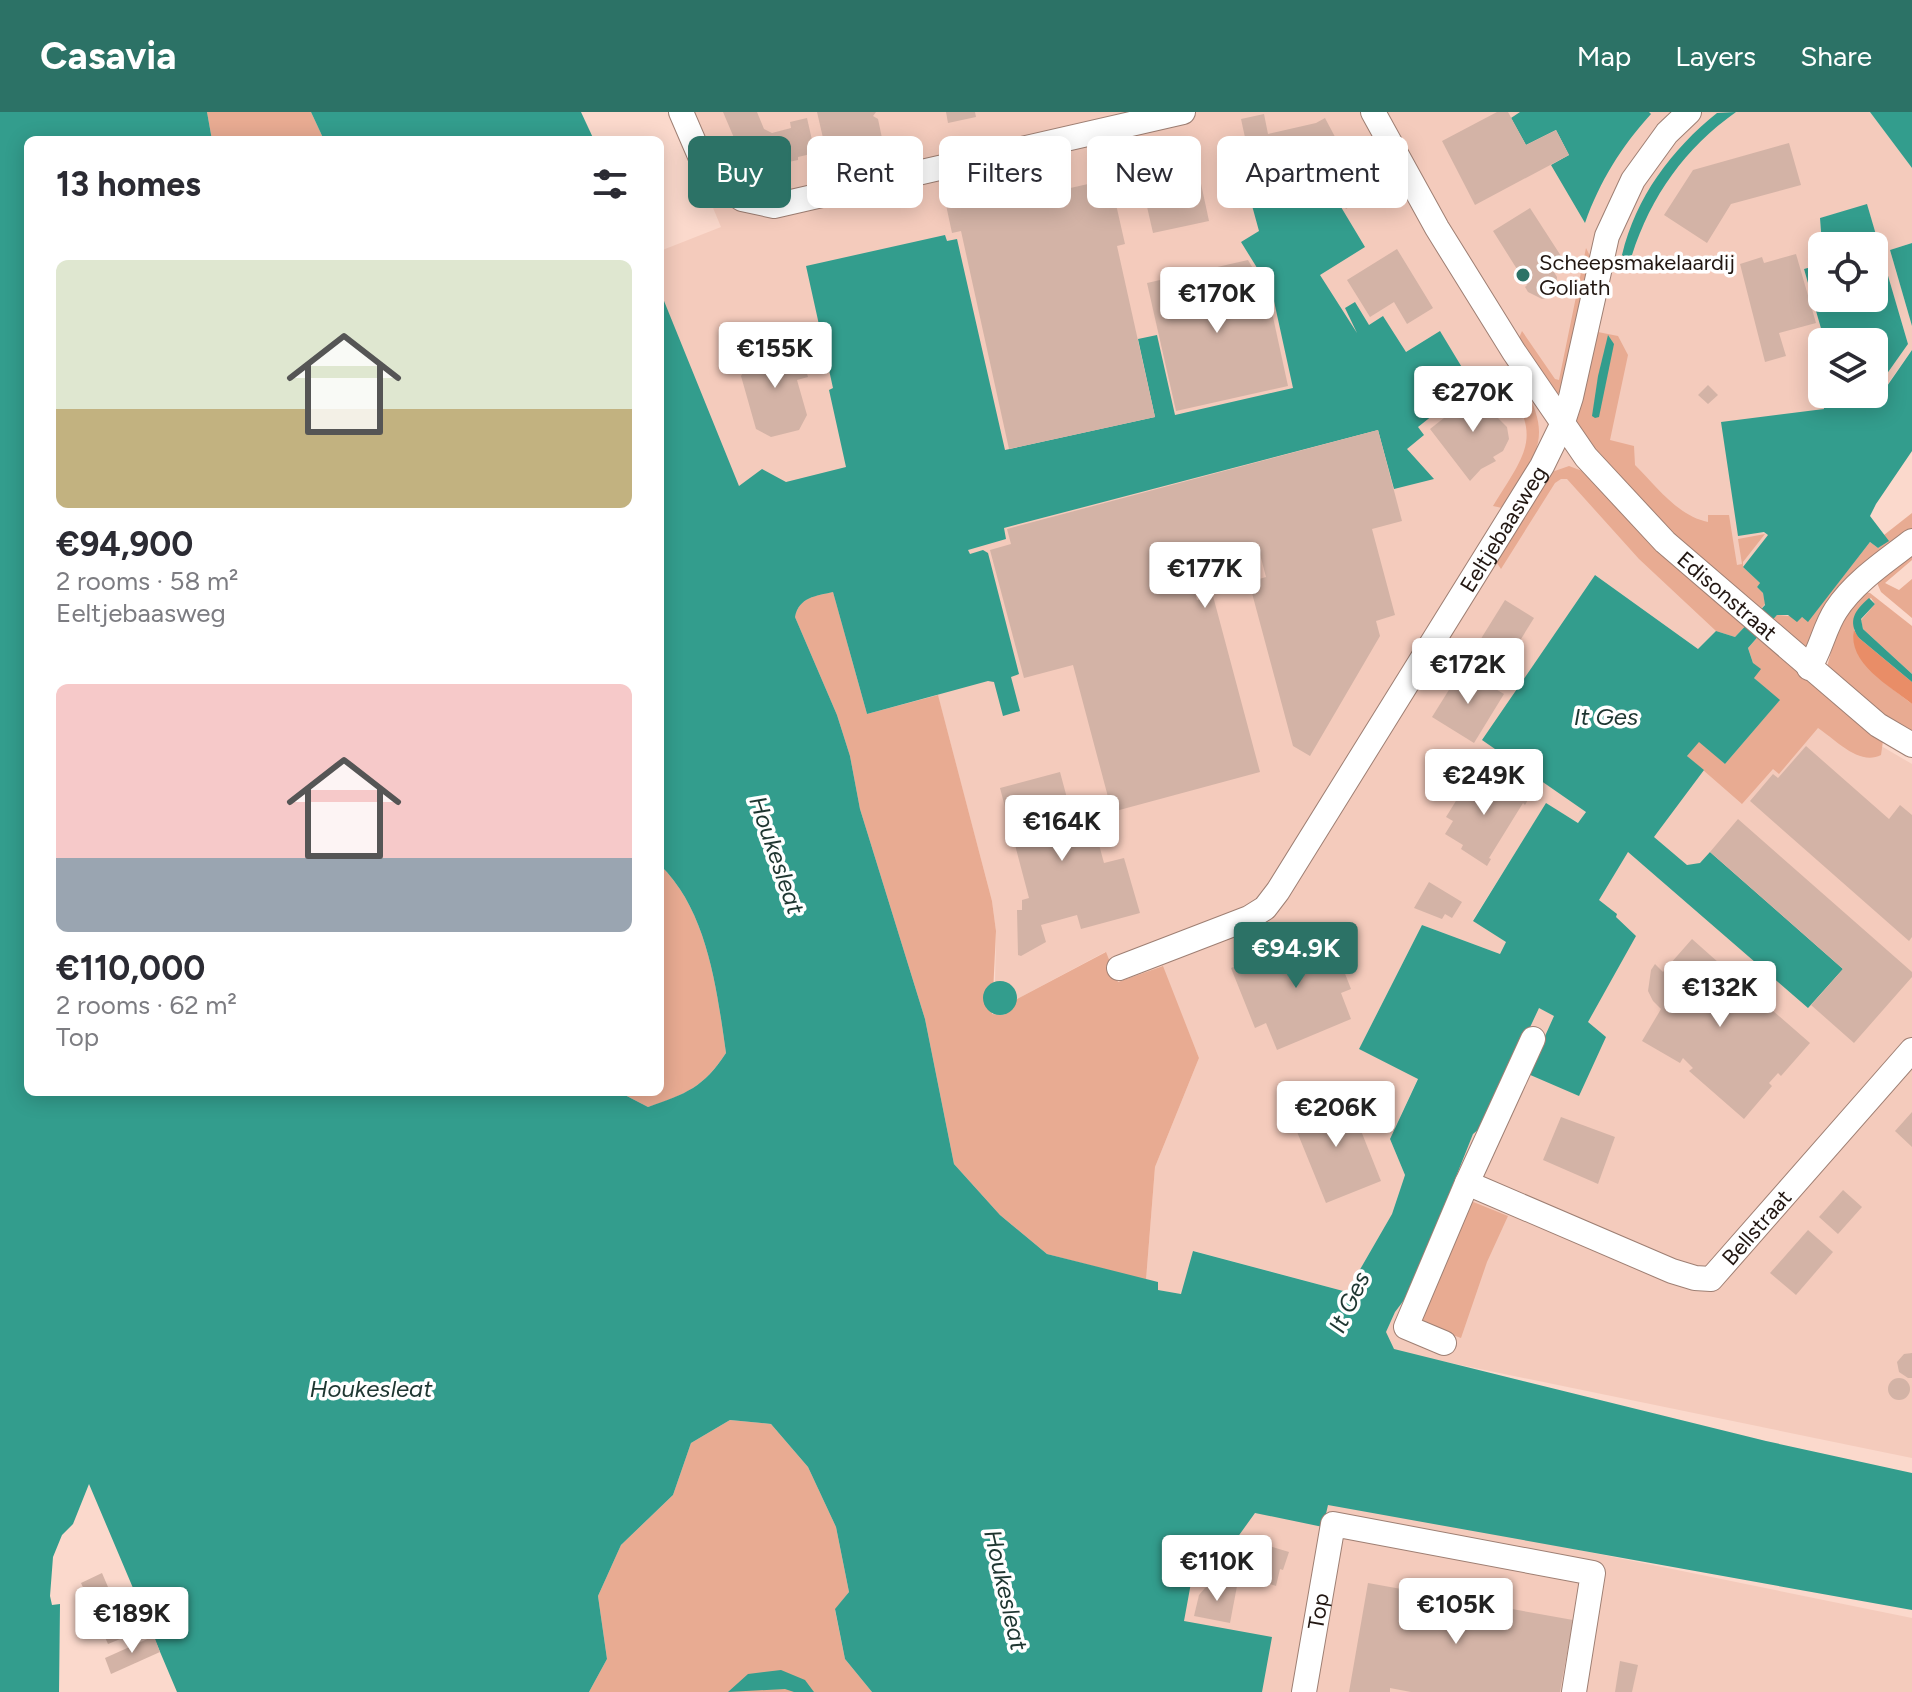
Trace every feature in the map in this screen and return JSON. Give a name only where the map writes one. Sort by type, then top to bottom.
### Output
[{"type":"street","points":[[681,112],[709,177],[742,199],[774,206],[1183,112]]},
{"type":"street","name":"Edisonstraat","points":[[1373,112],[1437,228],[1562,425],[1612,486],[1665,542],[1758,624],[1878,725],[1912,745]]},
{"type":"street","name":"Eeltjebaasweg","points":[[1119,968],[1249,918],[1265,908],[1374,739],[1542,466],[1562,425],[1592,311],[1607,236],[1633,180],[1667,133],[1689,112]]},
{"type":"street","points":[[1809,668],[1820,651],[1837,608],[1862,582],[1912,541]]},
{"type":"street","points":[[1444,1343],[1406,1327],[1533,1039]]},
{"type":"street","name":"Bellstraat","points":[[1467,1183],[1672,1271],[1711,1279],[1912,1050]]},
{"type":"street","name":"Top","points":[[1304,1692],[1333,1524],[1593,1573],[1574,1692]]},
{"type":"shaded area","points":[[207,112],[311,112],[322,136],[211,136]]},
{"type":"shaded area","points":[[673,112],[1870,112],[1912,168],[1912,243],[1890,250],[1912,326],[1912,350],[1888,383],[1888,372],[1908,344],[1888,276],[1888,232],[1875,232],[1867,205],[1820,218],[1821,232],[1808,232],[1808,268],[1804,269],[1808,283],[1808,312],[1816,312],[1821,328],[1808,328],[1808,408],[1825,409],[1813,412],[1738,535],[1765,532],[1769,535],[1765,604],[1735,637],[1698,649],[1595,575],[1483,740],[1586,811],[1579,823],[1546,804],[1473,920],[1506,942],[1500,954],[1422,925],[1359,1049],[1418,1078],[1390,1139],[1405,1175],[1392,1214],[1347,1292],[1194,1251],[1182,1294],[1157,1290],[1158,1282],[1146,1280],[1155,1167],[1199,1058],[1162,966],[1117,982],[1105,952],[1017,999],[995,982],[996,931],[992,901],[938,696],[795,617],[716,433],[664,301],[664,249],[721,227],[713,208],[791,208],[791,136],[688,136],[688,148]]},
{"type":"shaded area","points":[[1586,248],[1595,266],[1560,393],[1555,393],[1518,340],[1522,331],[1555,379],[1559,380]]},
{"type":"shaded area","points":[[1594,334],[1618,336],[1628,355],[1610,440],[1634,446],[1635,465],[1687,514],[1708,522],[1708,515],[1729,515],[1737,565],[1742,564],[1738,539],[1765,534],[1743,562],[1743,567],[1760,583],[1757,587],[1763,593],[1765,604],[1759,611],[1698,559],[1589,446],[1577,428],[1576,417]]},
{"type":"shaded area","points":[[1507,371],[1516,373],[1536,413],[1539,429],[1533,457],[1502,508],[1493,506],[1515,470],[1526,442],[1522,413],[1500,375]]},
{"type":"shaded area","points":[[1569,466],[1585,472],[1746,625],[1735,637],[1716,631],[1639,559],[1567,479],[1555,483],[1501,569],[1495,560],[1549,473]]},
{"type":"shaded area","points":[[1912,513],[1912,533],[1813,645],[1803,649],[1771,622],[1777,615],[1802,617],[1808,621],[1870,542],[1878,548],[1888,541],[1884,535]]},
{"type":"shaded area","points":[[1912,551],[1912,560],[1885,583],[1899,590],[1912,579],[1912,618],[1881,592],[1877,583]]},
{"type":"shaded area","points":[[833,592],[867,714],[938,695],[992,901],[996,931],[992,1014],[1004,1015],[1017,999],[1106,952],[1118,982],[1163,966],[1199,1058],[1155,1167],[1146,1280],[1047,1254],[1000,1215],[954,1164],[925,1019],[860,809],[850,756],[837,715],[795,617],[804,601]]},
{"type":"shaded area","points":[[1864,592],[1870,593],[1912,626],[1912,674],[1863,629],[1861,620],[1875,604],[1871,598],[1858,611],[1854,628],[1855,641],[1865,663],[1912,704],[1912,735],[1898,727],[1827,667],[1839,622]]},
{"type":"shaded area","points":[[1854,630],[1859,638],[1912,682],[1912,704],[1863,663],[1854,642]]},
{"type":"shaded area","points":[[1758,637],[1883,741],[1881,755],[1864,757],[1856,754],[1818,728],[1779,774],[1773,769],[1742,804],[1687,756],[1699,741],[1725,764],[1779,701],[1754,678],[1748,648]]},
{"type":"shaded area","points":[[1741,692],[1876,743],[1912,764],[1912,1458],[1378,1348],[1544,974],[1680,748]]},
{"type":"shaded area","points":[[664,870],[689,905],[700,928],[714,978],[726,1053],[710,1074],[693,1088],[648,1107],[627,1096],[664,1096]]},
{"type":"shaded area","points":[[1471,1201],[1508,1216],[1487,1262],[1461,1338],[1416,1322]]},
{"type":"shaded area","points":[[730,1420],[771,1424],[808,1467],[836,1527],[849,1592],[835,1610],[845,1659],[872,1692],[589,1692],[607,1659],[598,1596],[621,1545],[673,1495],[691,1443]]},
{"type":"shaded area","points":[[1246,1482],[1912,1618],[1912,1692],[1108,1692]]},
{"type":"water","name":"Houkesleat","points":[[0,112],[207,112],[211,136],[24,136],[24,1096],[627,1096],[648,1107],[702,1082],[726,1053],[719,1004],[700,928],[689,905],[664,870],[664,301],[739,486],[762,469],[786,482],[846,467],[829,390],[833,388],[806,266],[945,235],[947,241],[957,239],[1005,450],[1155,417],[1138,339],[1157,335],[1175,415],[1293,388],[1272,292],[1241,242],[1259,231],[1253,208],[1342,208],[1365,247],[1320,275],[1357,333],[1345,308],[1355,302],[1369,325],[1383,316],[1406,352],[1440,331],[1472,384],[1418,427],[1424,435],[1407,449],[1434,479],[1394,489],[1378,430],[1004,528],[1006,539],[968,550],[970,554],[983,550],[988,553],[1019,674],[1011,677],[1020,711],[1003,716],[994,682],[988,681],[867,714],[833,592],[804,601],[795,617],[837,715],[850,756],[860,809],[925,1019],[954,1164],[1000,1215],[1047,1254],[1158,1282],[1158,1290],[1181,1294],[1193,1251],[1347,1292],[1392,1214],[1405,1175],[1390,1139],[1418,1079],[1359,1049],[1422,925],[1500,954],[1506,942],[1473,921],[1546,803],[1578,823],[1586,812],[1482,740],[1595,575],[1698,649],[1716,631],[1735,637],[1765,605],[1763,593],[1757,587],[1760,583],[1743,567],[1768,535],[1764,532],[1738,536],[1721,422],[1824,408],[1888,408],[1888,385],[1912,350],[1912,451],[1870,516],[1889,541],[1878,548],[1870,542],[1808,622],[1802,617],[1797,622],[1788,615],[1777,615],[1748,648],[1753,663],[1761,669],[1754,678],[1780,700],[1725,764],[1699,742],[1687,756],[1704,770],[1654,837],[1687,865],[1700,863],[1710,852],[1843,969],[1808,1008],[1628,852],[1599,900],[1617,914],[1616,917],[1636,936],[1588,1022],[1606,1037],[1579,1096],[1528,1074],[1554,1016],[1539,1008],[1485,1124],[1473,1134],[1404,1300],[1386,1332],[1394,1349],[1766,1441],[1912,1473],[1912,1610],[1328,1505],[1323,1527],[1255,1513],[1214,1570],[1195,1561],[1184,1621],[1272,1637],[1262,1692],[872,1692],[845,1659],[835,1609],[849,1592],[836,1527],[808,1467],[771,1424],[730,1420],[691,1443],[673,1495],[621,1545],[598,1596],[607,1659],[589,1692],[177,1692],[89,1484],[73,1524],[62,1535],[53,1557],[50,1596],[52,1605],[60,1604],[59,1692],[0,1692]]},
{"type":"water","points":[[311,112],[581,112],[592,136],[322,136]]},
{"type":"water","points":[[1520,112],[1651,114],[1612,165],[1585,223],[1551,165],[1569,155],[1556,130],[1526,145],[1511,118]]},
{"type":"water","points":[[1736,112],[1701,141],[1672,175],[1649,213],[1632,255],[1626,258],[1622,255],[1646,194],[1670,159],[1717,113]]},
{"type":"water","points":[[1870,112],[1912,112],[1912,168]]},
{"type":"water","name":"Houkesleat","points":[[1867,204],[1875,232],[1821,232],[1820,218]]},
{"type":"water","points":[[1912,243],[1912,326],[1890,250]]},
{"type":"water","name":"Houkesleat","points":[[1888,276],[1908,344],[1888,372],[1888,328],[1821,328],[1816,312],[1888,312]]},
{"type":"water","points":[[1608,335],[1614,344],[1599,417],[1595,418],[1592,416],[1598,376]]},
{"type":"water","points":[[1869,598],[1875,604],[1861,619],[1863,629],[1912,674],[1912,682],[1855,632],[1854,616]]},
{"type":"water","points":[[1000,981],[1012,986],[1017,998],[1012,1010],[1000,1015],[988,1010],[983,998],[988,986]]},
{"type":"water","points":[[781,1670],[805,1680],[814,1692],[785,1689],[728,1692],[748,1674]]},
{"type":"building","points":[[723,112],[757,112],[764,129],[772,133],[791,128],[790,122],[807,118],[811,136],[807,136],[807,155],[791,162],[791,136],[733,136]]},
{"type":"building","points":[[817,112],[876,112],[873,116],[878,119],[882,136],[823,136]]},
{"type":"building","points":[[946,112],[975,112],[976,117],[948,123]]},
{"type":"building","points":[[1497,112],[1508,112],[1526,145],[1556,130],[1569,155],[1475,205],[1442,141]]},
{"type":"building","points":[[1264,114],[1268,134],[1325,118],[1335,136],[1245,136],[1241,119]]},
{"type":"building","points":[[1789,143],[1801,185],[1731,204],[1707,243],[1664,215],[1693,170]]},
{"type":"building","points":[[1087,184],[1087,208],[1117,208],[1125,244],[1117,246],[1155,417],[1009,449],[961,231],[952,233],[947,208],[1071,208],[1071,188]]},
{"type":"building","points":[[1201,184],[1209,221],[1153,233],[1147,208],[1201,208]]},
{"type":"building","points":[[1530,208],[1561,256],[1549,264],[1557,277],[1556,290],[1550,297],[1542,299],[1528,292],[1527,285],[1493,231]]},
{"type":"building","points":[[1397,249],[1433,308],[1407,324],[1394,302],[1370,317],[1347,280]]},
{"type":"building","points":[[1796,254],[1808,295],[1808,312],[1813,312],[1816,323],[1779,333],[1786,356],[1765,362],[1740,264],[1762,257],[1764,263]]},
{"type":"building","points":[[1248,260],[1268,294],[1288,386],[1176,411],[1147,283]]},
{"type":"building","points":[[781,345],[783,352],[799,347],[808,377],[797,380],[807,415],[799,430],[771,437],[756,429],[741,376],[746,368],[742,355]]},
{"type":"building","points":[[1708,385],[1718,395],[1708,404],[1698,395]]},
{"type":"building","points":[[1482,388],[1489,403],[1502,414],[1497,417],[1507,427],[1509,439],[1503,451],[1493,457],[1496,461],[1481,469],[1470,481],[1430,429]]},
{"type":"building","points":[[1378,430],[1402,521],[1372,529],[1395,615],[1376,621],[1380,636],[1310,756],[1293,746],[1249,582],[1266,577],[1257,543],[1187,562],[1197,600],[1213,596],[1260,772],[1112,812],[1073,665],[1024,678],[990,550],[1011,544],[1007,529]]},
{"type":"building","points":[[1505,600],[1534,618],[1498,676],[1469,658]]},
{"type":"building","points":[[1462,669],[1504,694],[1474,743],[1432,717]]},
{"type":"building","points":[[1806,746],[1889,819],[1900,805],[1912,815],[1912,937],[1909,941],[1750,801],[1773,774],[1778,778]]},
{"type":"building","points":[[1060,772],[1071,813],[1089,808],[1104,863],[1124,858],[1140,913],[1081,929],[1077,915],[1041,925],[1046,942],[1021,956],[1018,955],[1017,910],[1022,910],[1022,900],[1029,898],[1000,788]]},
{"type":"building","points":[[1482,775],[1500,786],[1502,782],[1529,798],[1489,858],[1487,866],[1445,834],[1453,821],[1446,817],[1467,783],[1474,787]]},
{"type":"building","points":[[1738,819],[1912,972],[1912,977],[1854,1043],[1811,1005],[1843,969],[1710,852]]},
{"type":"building","points":[[1429,882],[1462,902],[1452,918],[1445,914],[1442,919],[1414,908]]},
{"type":"building","points":[[1328,930],[1351,989],[1341,993],[1351,1019],[1277,1050],[1266,1023],[1255,1028],[1231,968]]},
{"type":"building","points":[[1692,939],[1746,987],[1743,991],[1753,999],[1756,996],[1810,1043],[1781,1076],[1778,1073],[1769,1083],[1772,1086],[1744,1119],[1689,1071],[1693,1068],[1683,1058],[1680,1063],[1642,1041],[1661,1009],[1648,991],[1651,970],[1655,964],[1663,972]]},
{"type":"building","points":[[1348,1098],[1381,1181],[1326,1203],[1291,1117],[1333,1100],[1335,1103]]},
{"type":"building","points":[[1912,1112],[1912,1147],[1895,1131]]},
{"type":"building","points":[[1561,1117],[1615,1137],[1598,1184],[1543,1160]]},
{"type":"building","points":[[1843,1190],[1862,1207],[1838,1234],[1819,1217]]},
{"type":"building","points":[[1808,1230],[1833,1252],[1796,1295],[1770,1273]]},
{"type":"building","points":[[1912,1353],[1912,1378],[1908,1378],[1899,1372],[1897,1362],[1904,1354]]},
{"type":"building","points":[[1899,1378],[1907,1381],[1910,1389],[1907,1397],[1899,1400],[1891,1397],[1888,1389],[1891,1381]]},
{"type":"building","points":[[1263,1544],[1289,1552],[1276,1586],[1255,1579],[1254,1583],[1240,1579],[1243,1571],[1257,1575],[1261,1563],[1257,1562]]},
{"type":"building","points":[[102,1573],[108,1587],[101,1590],[105,1600],[119,1595],[128,1616],[122,1618],[130,1635],[108,1644],[101,1628],[84,1635],[76,1614],[92,1607],[81,1583]]},
{"type":"building","points":[[1368,1583],[1573,1620],[1560,1692],[1411,1692],[1390,1688],[1390,1692],[1349,1692]]},
{"type":"building","points":[[1216,1584],[1237,1586],[1230,1623],[1194,1616],[1199,1595],[1205,1588]]},
{"type":"building","points":[[154,1636],[160,1652],[111,1674],[105,1658]]},
{"type":"building","points":[[1620,1661],[1638,1665],[1632,1692],[1615,1692]]},
{"type":"place","name":"Scheepsmakelaardij Goliath","points":[[1523,275]]},
{"type":"water label","name":"It Ges","points":[[1606,716]]},
{"type":"water label","name":"It Ges","points":[[1349,1302]]}]
